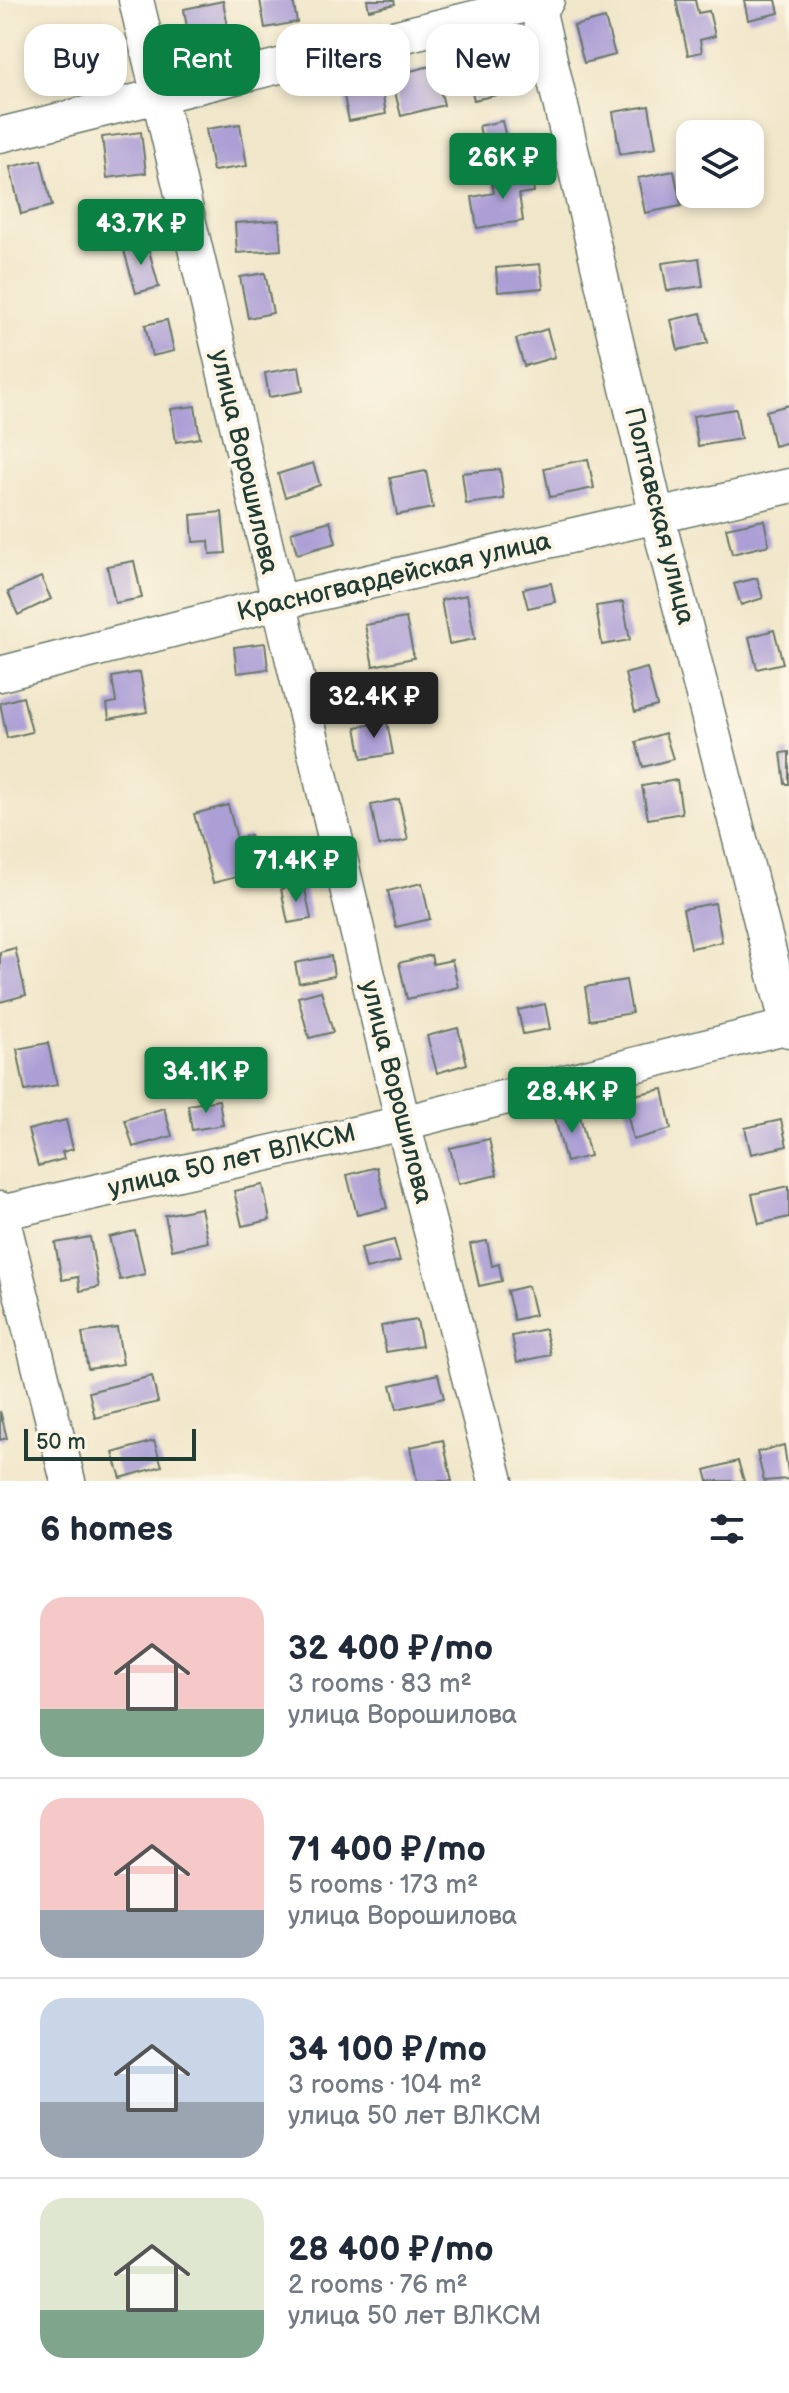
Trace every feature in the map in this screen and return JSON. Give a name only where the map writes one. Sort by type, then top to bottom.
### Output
[{"type":"street","name":"улица Ворошилова","points":[[136,0],[143,30]]},
{"type":"street","points":[[260,69],[540,1]]},
{"type":"street","name":"Полтавская улица","points":[[540,1],[657,516],[789,1028]]},
{"type":"street","points":[[0,135],[150,96]]},
{"type":"street","name":"улица Ворошилова","points":[[158,96],[276,603],[403,1123],[496,1481]]},
{"type":"street","name":"Красногвардейская улица","points":[[0,674],[276,603],[789,486]]},
{"type":"street","name":"улица 50 лет ВЛКСМ","points":[[0,1212],[403,1123],[789,1028]]},
{"type":"street","points":[[0,1212],[68,1481]]},
{"type":"building","points":[[260,0],[293,0],[297,22],[265,28]]},
{"type":"building","points":[[367,0],[394,0],[395,4],[369,10]]},
{"type":"building","points":[[676,0],[695,0],[698,13],[709,11],[715,36],[700,40],[702,52],[688,55]]},
{"type":"building","points":[[744,0],[776,0],[779,13],[748,20]]},
{"type":"building","points":[[223,1],[227,24],[186,24],[184,9]]},
{"type":"building","points":[[605,18],[615,55],[584,63],[574,26]]},
{"type":"building","points":[[426,67],[426,96],[442,96],[444,105],[401,116],[396,96],[410,96],[410,71]]},
{"type":"building","points":[[344,96],[383,96],[386,114],[349,121]]},
{"type":"building","points":[[649,106],[656,148],[620,154],[613,112]]},
{"type":"building","points":[[502,121],[509,151],[486,156],[479,126]]},
{"type":"building","points":[[240,124],[247,166],[213,171],[206,129]]},
{"type":"building","points":[[141,132],[146,173],[107,178],[102,137]]},
{"type":"building","points":[[41,160],[52,206],[21,214],[10,167]]},
{"type":"building","points":[[674,171],[676,207],[645,213],[638,178]]},
{"type":"building","points":[[531,173],[534,192],[519,194],[523,221],[477,228],[472,197],[494,193],[491,179]]},
{"type":"building","points":[[279,220],[281,250],[237,253],[235,223]]},
{"type":"building","points":[[146,240],[159,287],[136,293],[123,247]]},
{"type":"building","points":[[699,258],[703,286],[667,291],[662,263]]},
{"type":"building","points":[[540,264],[543,288],[498,292],[496,268]]},
{"type":"building","points":[[265,273],[273,313],[248,318],[240,277]]},
{"type":"building","points":[[701,313],[708,343],[678,350],[671,320]]},
{"type":"building","points":[[167,320],[174,351],[152,356],[145,325]]},
{"type":"building","points":[[547,329],[555,357],[524,366],[516,339]]},
{"type":"building","points":[[299,367],[303,391],[269,397],[265,373]]},
{"type":"building","points":[[789,405],[789,442],[774,446],[766,411]]},
{"type":"building","points":[[195,406],[200,438],[176,442],[171,409]]},
{"type":"building","points":[[736,409],[741,439],[698,446],[693,416]]},
{"type":"building","points":[[588,459],[594,488],[550,497],[544,468]]},
{"type":"building","points":[[313,463],[320,485],[285,497],[278,474]]},
{"type":"building","points":[[500,469],[504,499],[466,504],[462,473]]},
{"type":"building","points":[[426,471],[433,508],[397,515],[390,478]]},
{"type":"building","points":[[222,512],[226,553],[210,554],[209,541],[193,542],[191,515]]},
{"type":"building","points":[[764,520],[769,545],[732,554],[726,528]]},
{"type":"building","points":[[330,521],[336,543],[297,554],[291,532]]},
{"type":"building","points":[[134,561],[142,598],[115,603],[107,566]]},
{"type":"building","points":[[41,577],[51,599],[18,615],[8,592]]},
{"type":"building","points":[[757,578],[763,598],[741,605],[734,584]]},
{"type":"building","points":[[551,583],[555,602],[528,608],[523,589]]},
{"type":"building","points":[[467,595],[475,639],[449,644],[441,600]]},
{"type":"building","points":[[623,602],[630,640],[602,645],[596,606]]},
{"type":"building","points":[[406,618],[414,658],[373,666],[365,625]]},
{"type":"building","points":[[774,630],[783,663],[757,669],[749,637]]},
{"type":"building","points":[[265,643],[268,669],[237,673],[234,647]]},
{"type":"building","points":[[647,668],[657,706],[635,712],[625,674]]},
{"type":"building","points":[[140,672],[147,712],[109,719],[107,704],[116,702],[112,677]]},
{"type":"building","points":[[23,697],[32,732],[7,738],[0,703]]},
{"type":"building","points":[[387,722],[393,754],[362,759],[356,727]]},
{"type":"building","points":[[665,733],[673,759],[643,767],[636,742]]},
{"type":"building","points":[[789,752],[789,784],[785,784],[781,753]]},
{"type":"building","points":[[677,780],[682,813],[648,819],[642,786]]},
{"type":"building","points":[[399,799],[408,840],[379,846],[371,805]]},
{"type":"building","points":[[228,805],[237,839],[250,835],[259,871],[213,883],[194,814]]},
{"type":"building","points":[[422,883],[430,919],[396,927],[388,891]]},
{"type":"building","points":[[304,884],[311,919],[288,923],[281,889]]},
{"type":"building","points":[[715,903],[722,942],[691,948],[683,909]]},
{"type":"building","points":[[15,948],[26,995],[0,1002],[0,952]]},
{"type":"building","points":[[431,955],[433,964],[452,960],[458,987],[407,999],[399,963]]},
{"type":"building","points":[[331,956],[334,976],[299,983],[295,963]]},
{"type":"building","points":[[626,980],[632,1013],[590,1020],[585,987]]},
{"type":"building","points":[[321,991],[333,1032],[309,1038],[298,997]]},
{"type":"building","points":[[545,1004],[550,1029],[523,1034],[518,1010]]},
{"type":"building","points":[[458,1028],[467,1064],[437,1073],[427,1036]]},
{"type":"building","points":[[48,1043],[57,1085],[25,1091],[17,1049]]},
{"type":"building","points":[[663,1089],[671,1129],[633,1140],[624,1097]]},
{"type":"building","points":[[219,1100],[223,1125],[192,1130],[188,1105]]},
{"type":"building","points":[[164,1108],[172,1136],[133,1147],[125,1120]]},
{"type":"building","points":[[578,1108],[590,1156],[566,1162],[554,1114]]},
{"type":"building","points":[[66,1120],[73,1149],[62,1152],[64,1159],[38,1166],[28,1130]]},
{"type":"building","points":[[781,1120],[787,1146],[751,1154],[745,1128]]},
{"type":"building","points":[[489,1139],[497,1175],[458,1184],[450,1148]]},
{"type":"building","points":[[377,1167],[387,1208],[357,1215],[347,1175]]},
{"type":"building","points":[[263,1185],[270,1220],[242,1226],[234,1191]]},
{"type":"building","points":[[789,1186],[789,1217],[759,1224],[752,1194]]},
{"type":"building","points":[[201,1208],[208,1242],[172,1250],[165,1215]]},
{"type":"building","points":[[135,1231],[145,1274],[120,1280],[109,1237]]},
{"type":"building","points":[[90,1237],[99,1287],[80,1291],[78,1277],[62,1280],[55,1243]]},
{"type":"building","points":[[394,1240],[400,1261],[366,1269],[361,1248]]},
{"type":"building","points":[[487,1241],[492,1266],[499,1264],[502,1281],[479,1286],[470,1244]]},
{"type":"building","points":[[528,1286],[535,1315],[514,1320],[507,1291]]},
{"type":"building","points":[[417,1320],[422,1346],[386,1352],[381,1326]]},
{"type":"building","points":[[117,1328],[123,1364],[88,1369],[82,1333]]},
{"type":"building","points":[[545,1329],[551,1355],[517,1362],[512,1336]]},
{"type":"building","points":[[438,1374],[444,1398],[397,1409],[391,1385]]},
{"type":"building","points":[[152,1376],[158,1402],[95,1418],[89,1392]]},
{"type":"building","points":[[0,1411],[7,1438],[0,1440]]},
{"type":"building","points":[[443,1440],[452,1481],[417,1481],[410,1447]]},
{"type":"building","points":[[154,1441],[162,1466],[121,1478],[113,1453]]},
{"type":"building","points":[[784,1445],[789,1479],[764,1481],[757,1452]]},
{"type":"building","points":[[738,1461],[744,1481],[708,1481],[705,1470]]}]
